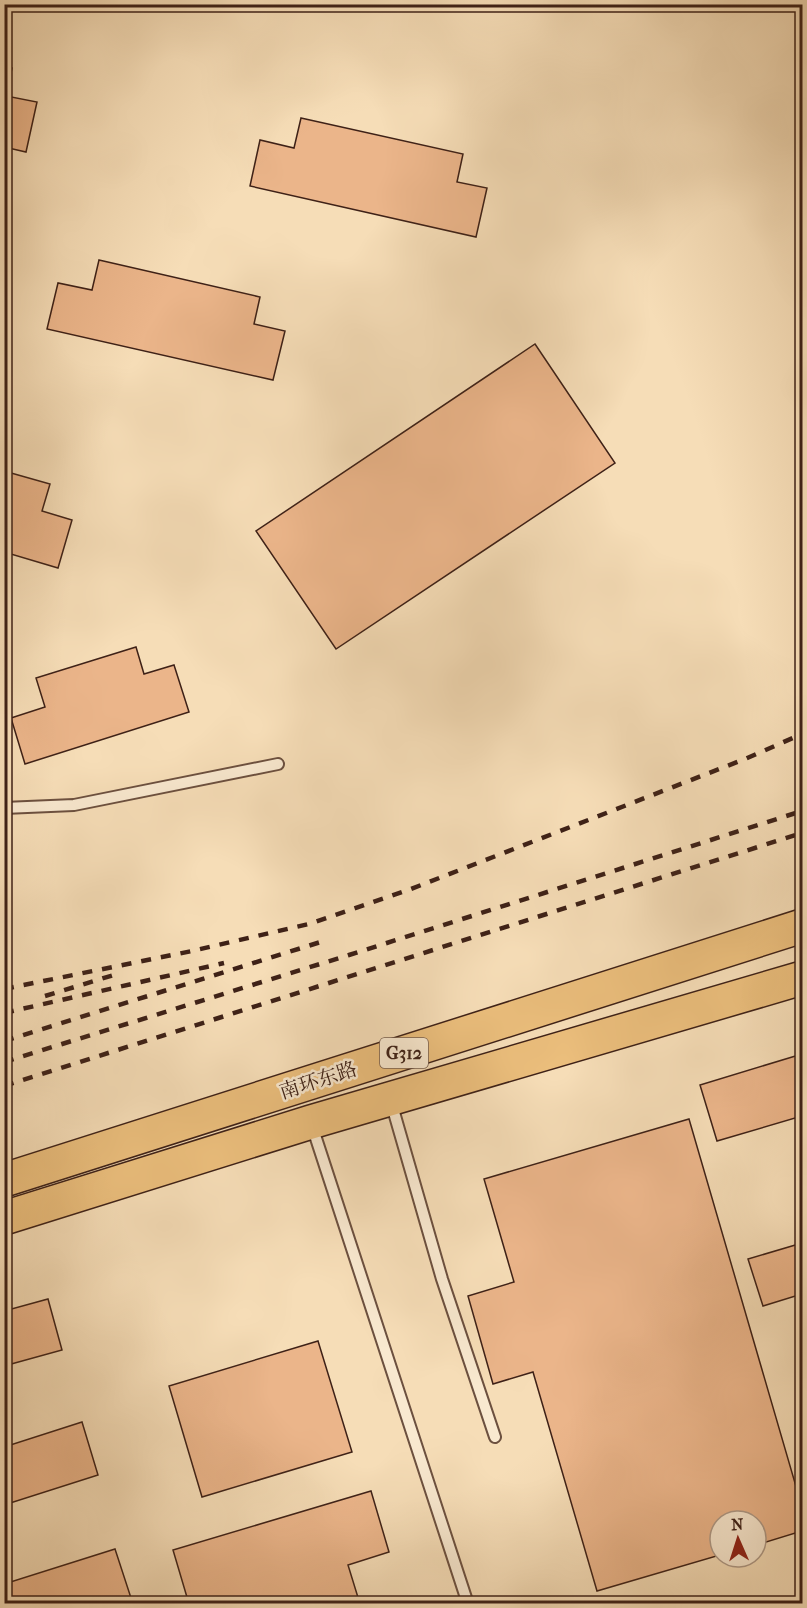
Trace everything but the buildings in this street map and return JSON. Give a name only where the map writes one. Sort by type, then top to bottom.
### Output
[{"type":"highway","name":"南环东路","points":[[4,1180],[802,926]]},
{"type":"highway","name":"南环东路","points":[[4,1218],[310,1122],[802,978]]},
{"type":"lane","points":[[4,808],[74,805],[278,764]]},
{"type":"lane","points":[[390,1099],[442,1279],[495,1437]]},
{"type":"lane","points":[[310,1122],[468,1604]]},
{"type":"railway","points":[[4,989],[192,951],[309,924],[411,889],[745,759],[802,734]]},
{"type":"railway","points":[[4,1062],[802,811]]},
{"type":"railway","points":[[4,1086],[802,833]]},
{"type":"railway","points":[[4,1041],[327,940]]},
{"type":"railway","points":[[4,1013],[224,963]]},
{"type":"railway","points":[[45,996],[117,974]]}]
